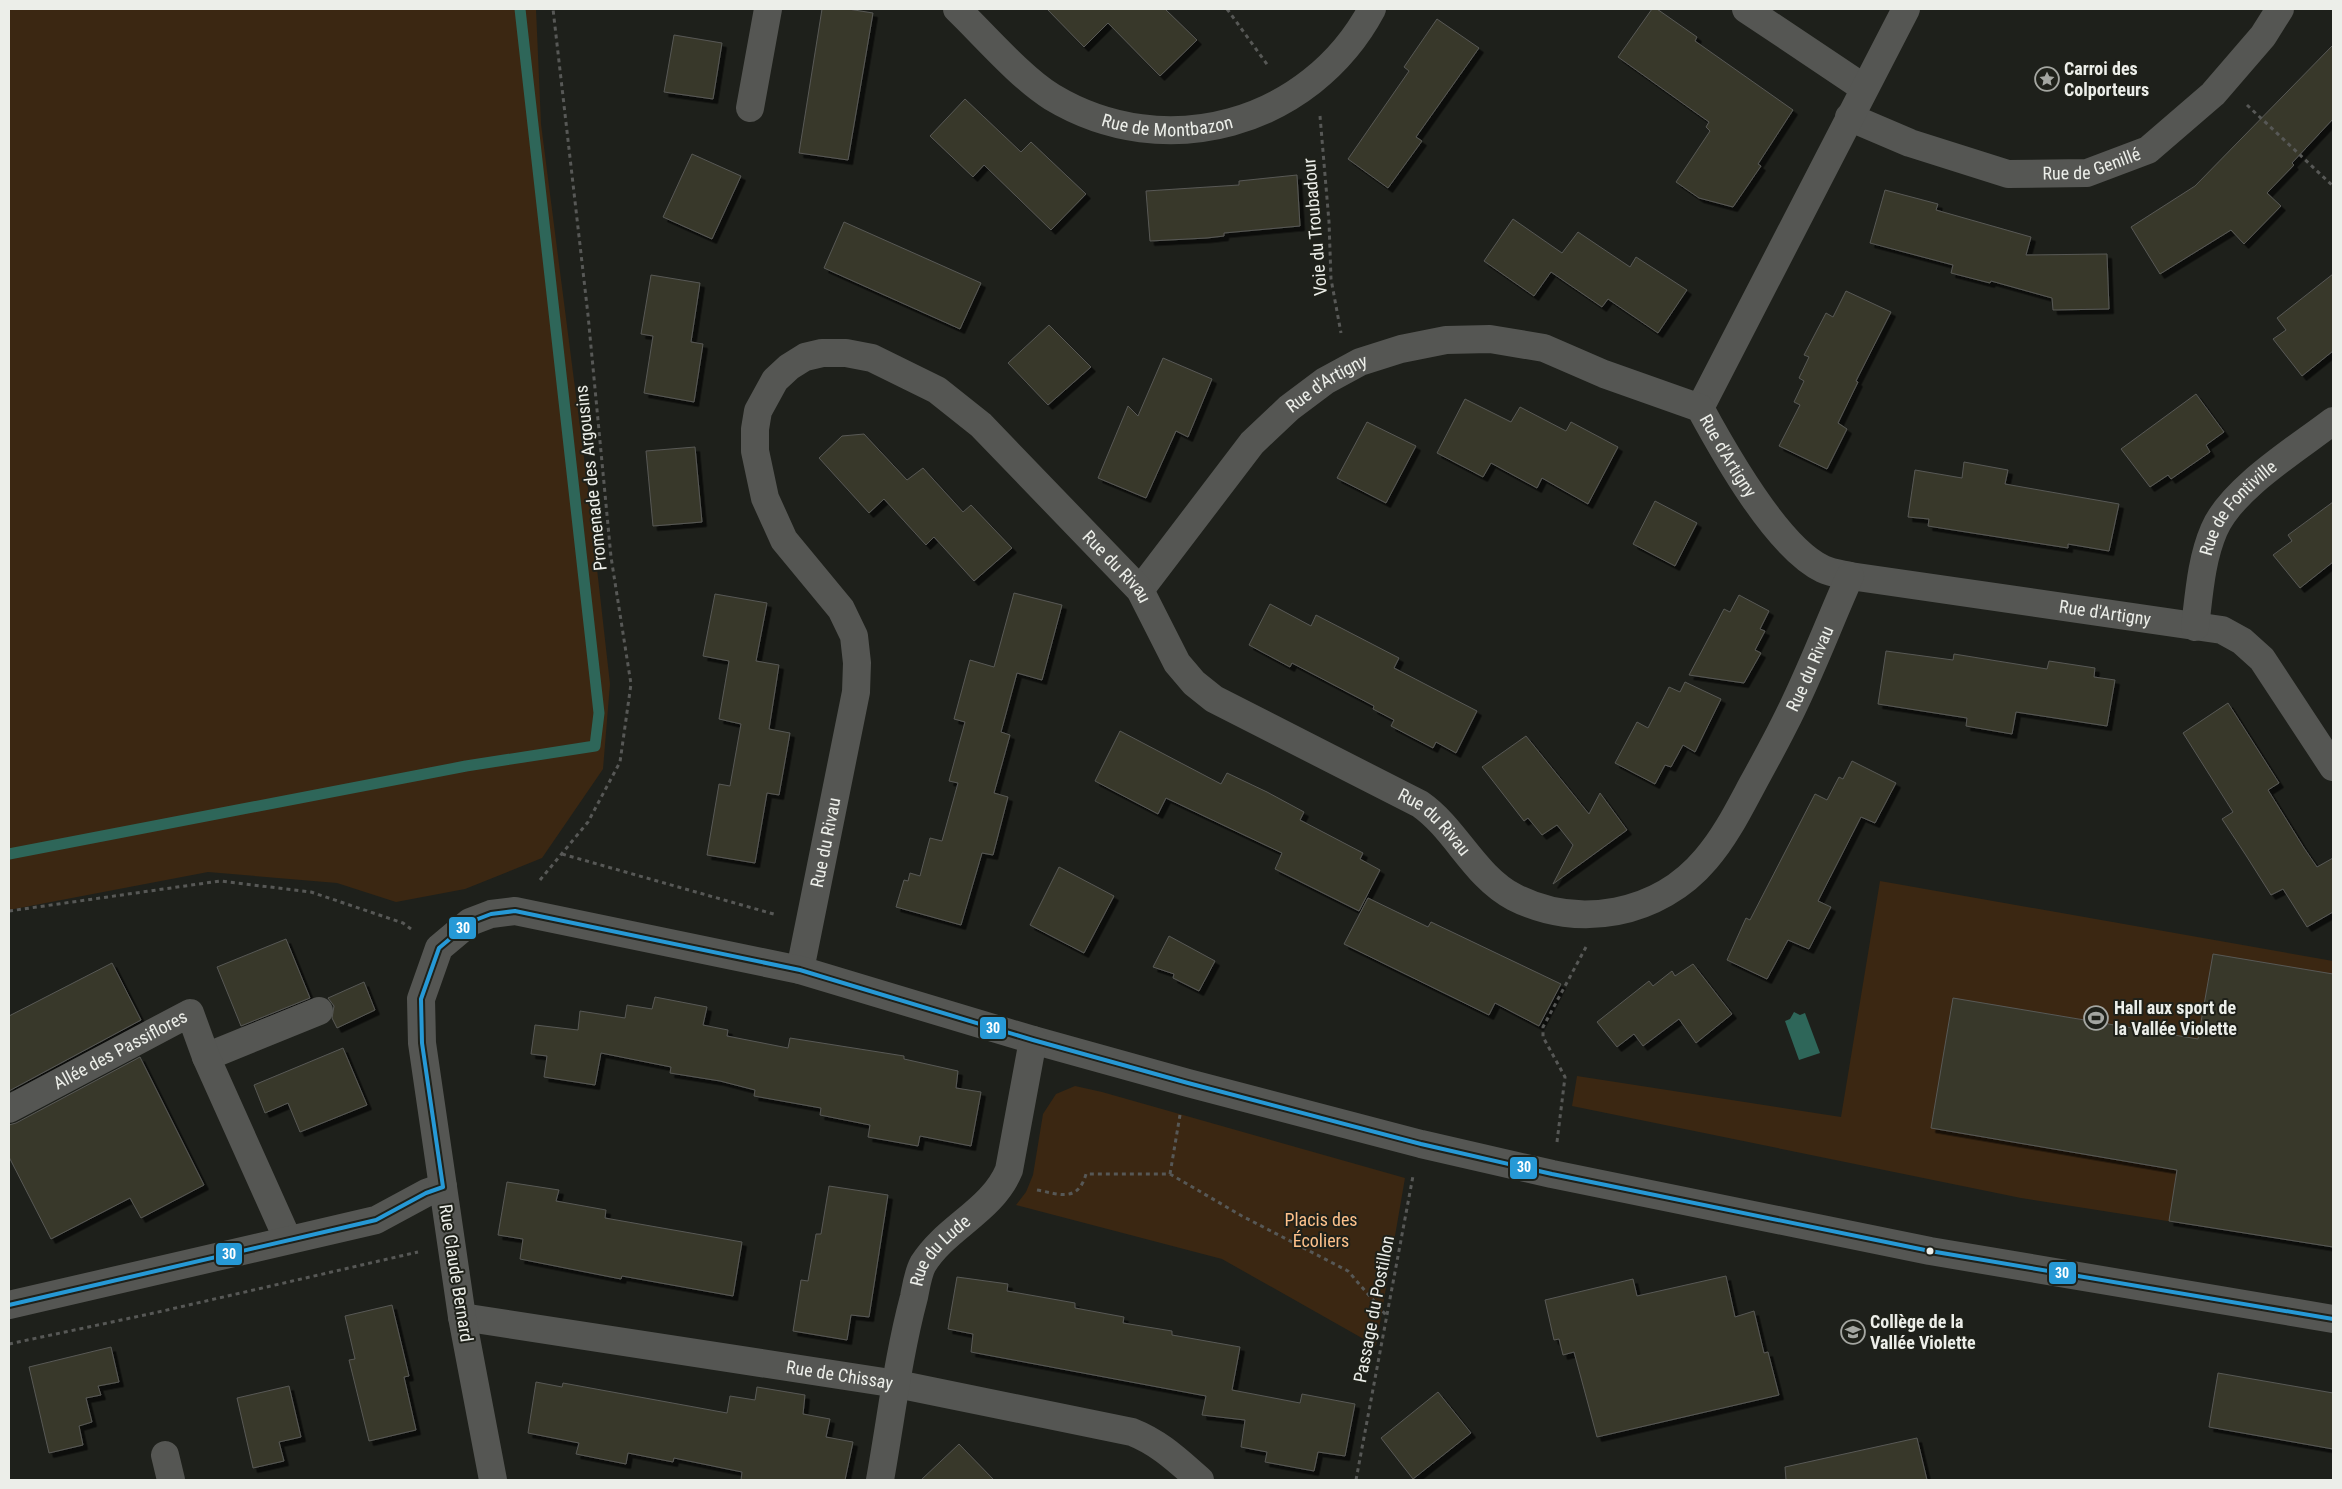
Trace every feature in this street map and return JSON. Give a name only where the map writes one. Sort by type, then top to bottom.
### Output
[{"type":"street","points":[[750,108],[768,9]]},
{"type":"street","name":"Rue de Montbazon","points":[[957,9],[1034,83],[1046,92],[1080,110],[1113,122],[1177,130],[1208,128],[1244,119],[1296,94],[1324,71],[1348,46],[1372,9]]},
{"type":"street","points":[[1746,9],[1864,88]]},
{"type":"street","points":[[1700,408],[1906,9]]},
{"type":"street","name":"Rue de Genillé","points":[[1849,117],[1910,143],[2008,174],[2087,173],[2148,150],[2213,94],[2263,36],[2280,9]]},
{"type":"street","name":"Rue d'Artigny","points":[[1140,590],[1252,443],[1289,408],[1325,381],[1360,362],[1401,349],[1446,340],[1490,339],[1544,348],[1604,374],[1700,408],[1726,456],[1785,539],[1803,555],[1824,569],[1850,576],[2222,630],[2242,642],[2262,659],[2333,767]]},
{"type":"street","name":"Rue du Rivau","points":[[800,970],[856,692],[857,663],[854,636],[841,609],[784,540],[765,498],[755,451],[755,429],[758,411],[776,380],[789,367],[805,357],[822,353],[846,352],[872,358],[937,390],[981,425],[1140,590],[1177,663],[1194,683],[1214,699],[1420,804],[1434,813],[1492,880],[1512,896],[1541,909],[1574,914],[1604,914],[1623,911],[1670,891],[1706,861],[1724,836],[1785,724],[1850,576]]},
{"type":"street","name":"Rue de Fontiville","points":[[2195,627],[2207,550],[2214,529],[2227,507],[2262,476],[2333,421]]},
{"type":"street","points":[[439,948],[470,922],[491,914],[515,911],[800,970],[1034,1040],[1188,1083],[1421,1144],[1552,1174],[1930,1251],[2333,1319]]},
{"type":"street","name":"Rue Claude Bernard","points":[[439,948],[421,999],[422,1043],[462,1317],[493,1480]]},
{"type":"street","points":[[206,1057],[319,1011]]},
{"type":"street","name":"Allée des Passiflores","points":[[9,1109],[190,1013],[206,1057],[288,1240]]},
{"type":"street","name":"Rue du Lude","points":[[880,1480],[907,1324],[922,1265],[944,1239],[985,1206],[1004,1184],[1010,1170],[1034,1040]]},
{"type":"street","points":[[9,1305],[376,1220],[426,1193],[443,1187]]},
{"type":"street","name":"Rue de Chissay","points":[[462,1317],[898,1384],[1132,1432],[1151,1440],[1168,1451],[1200,1480]]},
{"type":"path","name":"Promenade des Argousins","points":[[515,911],[588,822],[620,762],[631,684],[612,557],[588,315],[553,9]]},
{"type":"path","name":"Voie du Troubadour","points":[[1227,9],[1275,76],[1320,113],[1329,222],[1331,279],[1341,335],[1360,362]]},
{"type":"path","points":[[2223,82],[2333,186]]},
{"type":"path","points":[[562,854],[809,924]]},
{"type":"path","points":[[9,911],[220,882],[311,892],[403,923],[439,948]]},
{"type":"path","points":[[1552,1174],[1565,1076],[1543,1037],[1544,1027],[1604,914]]},
{"type":"path","points":[[1170,1174],[1181,1105],[1188,1083]]},
{"type":"path","name":"Passage du Postillon","points":[[1356,1480],[1412,1179],[1421,1144]]},
{"type":"path","points":[[1004,1184],[1065,1195],[1074,1193],[1083,1186],[1086,1174],[1170,1174],[1242,1216],[1348,1271],[1386,1314]]},
{"type":"path","points":[[9,1344],[452,1245]]},
{"type":"green space","points":[[9,9],[536,9],[541,124],[588,489],[610,684],[603,769],[542,858],[465,889],[396,902],[337,883],[208,872],[9,910]]},
{"type":"green space","name":"Hall aux sport de la Vallée Violette","points":[[1880,881],[2333,961],[2333,1247],[2021,1198],[1572,1106],[1577,1076],[1841,1117]]},
{"type":"green space","name":"Placis des Écoliers","points":[[1075,1086],[1405,1178],[1376,1346],[1222,1259],[1016,1205],[1026,1192],[1033,1175],[1043,1114],[1056,1094]]},
{"type":"shaded area","points":[[1794,1012],[1800,1015],[1805,1013],[1820,1053],[1799,1060],[1785,1021],[1790,1019]]},
{"type":"building","points":[[822,9],[848,9],[873,13],[848,160],[799,153]]},
{"type":"building","points":[[1047,9],[1165,9],[1197,40],[1160,76],[1108,23],[1084,47]]},
{"type":"building","points":[[1652,9],[1657,9],[1697,37],[1695,41],[1793,110],[1758,164],[1761,166],[1733,207],[1699,198],[1676,182],[1710,131],[1706,127],[1709,122],[1618,57]]},
{"type":"building","points":[[1437,19],[1479,48],[1416,137],[1422,141],[1388,188],[1348,159],[1409,71],[1404,67]]},
{"type":"building","points":[[674,35],[722,43],[713,99],[664,92]]},
{"type":"building","points":[[2333,45],[2333,119],[2292,163],[2294,165],[2267,193],[2281,206],[2244,244],[2231,230],[2160,274],[2131,227],[2195,186]]},
{"type":"building","points":[[965,99],[1021,152],[1031,142],[1086,194],[1051,230],[984,165],[973,177],[930,136]]},
{"type":"building","points":[[692,154],[741,176],[712,239],[663,217]]},
{"type":"building","points":[[1297,175],[1300,226],[1224,233],[1224,236],[1207,238],[1150,241],[1146,191],[1239,185],[1239,181]]},
{"type":"building","points":[[1885,190],[1938,204],[1936,210],[2031,237],[2026,255],[2107,254],[2109,309],[2053,310],[2052,298],[1991,281],[1990,283],[1951,273],[1953,265],[1870,243]]},
{"type":"building","points":[[1513,219],[1562,253],[1578,232],[1630,267],[1636,257],[1687,290],[1658,333],[1608,299],[1602,307],[1551,272],[1534,296],[1484,261]]},
{"type":"building","points":[[844,222],[981,283],[960,329],[824,268]]},
{"type":"building","points":[[2333,274],[2333,351],[2302,376],[2273,339],[2286,330],[2277,318]]},
{"type":"building","points":[[651,275],[700,283],[691,342],[703,344],[694,402],[644,393],[653,336],[641,334]]},
{"type":"building","points":[[1846,291],[1891,312],[1856,381],[1858,382],[1838,423],[1847,429],[1827,469],[1779,446],[1800,405],[1794,402],[1804,381],[1799,378],[1809,357],[1804,355],[1826,313],[1833,317]]},
{"type":"building","points":[[1049,325],[1091,367],[1048,405],[1008,363]]},
{"type":"building","points":[[1163,358],[1212,379],[1188,437],[1176,431],[1146,498],[1098,478],[1128,406],[1138,416]]},
{"type":"building","points":[[2196,394],[2224,432],[2206,445],[2210,452],[2171,479],[2168,475],[2150,487],[2121,449]]},
{"type":"building","points":[[1465,399],[1511,422],[1520,407],[1566,431],[1571,422],[1618,447],[1588,504],[1542,478],[1537,488],[1491,463],[1483,477],[1437,453]]},
{"type":"building","points":[[1367,422],[1416,446],[1386,503],[1337,478]]},
{"type":"building","points":[[864,434],[907,480],[923,468],[963,512],[971,505],[1012,548],[974,581],[934,537],[926,545],[884,499],[869,513],[819,458],[842,436]]},
{"type":"building","points":[[695,447],[702,522],[653,526],[646,451]]},
{"type":"building","points":[[1964,462],[2008,470],[2005,484],[2119,504],[2109,551],[2068,544],[2068,548],[1928,526],[1929,519],[1908,517],[1915,470],[1962,478]]},
{"type":"building","points":[[1655,501],[1697,523],[1675,566],[1633,544]]},
{"type":"building","points":[[2333,502],[2333,562],[2300,588],[2273,555],[2292,541],[2288,535]]},
{"type":"building","points":[[1014,593],[1062,605],[1042,680],[1017,673],[1001,732],[1010,735],[994,793],[1008,797],[993,855],[982,853],[961,925],[896,907],[904,880],[908,881],[910,873],[920,876],[930,838],[942,841],[958,783],[949,781],[965,722],[954,719],[970,660],[994,667]]},
{"type":"building","points":[[715,594],[767,603],[756,661],[779,665],[769,729],[790,733],[779,795],[767,793],[755,863],[707,855],[719,784],[730,786],[741,724],[719,719],[729,661],[703,656]]},
{"type":"building","points":[[1739,595],[1769,611],[1760,629],[1765,631],[1755,650],[1761,653],[1744,683],[1689,675],[1724,609],[1730,612]]},
{"type":"building","points":[[1270,604],[1311,626],[1316,615],[1399,658],[1394,668],[1477,711],[1456,753],[1436,742],[1433,748],[1391,726],[1394,720],[1373,709],[1374,706],[1292,663],[1290,667],[1249,645]]},
{"type":"building","points":[[1886,651],[1953,660],[1954,654],[2047,669],[2049,661],[2095,668],[2094,677],[2115,680],[2107,726],[2016,712],[2012,734],[1966,726],[1967,718],[1878,704]]},
{"type":"building","points":[[1685,682],[1721,699],[1695,752],[1683,745],[1671,767],[1665,765],[1655,784],[1615,763],[1637,722],[1648,728],[1669,687],[1680,692]]},
{"type":"building","points":[[2228,703],[2279,783],[2268,790],[2304,848],[2317,867],[2333,858],[2333,912],[2307,927],[2283,889],[2271,895],[2222,819],[2233,812],[2183,733]]},
{"type":"building","points":[[1120,731],[1221,784],[1227,773],[1267,792],[1304,812],[1300,820],[1363,853],[1360,859],[1380,870],[1359,911],[1275,869],[1282,853],[1166,798],[1158,814],[1095,781]]},
{"type":"building","points":[[1526,736],[1589,814],[1600,793],[1627,830],[1553,884],[1573,845],[1557,825],[1542,835],[1528,818],[1524,821],[1482,767]]},
{"type":"building","points":[[1852,761],[1896,783],[1875,823],[1861,817],[1818,901],[1831,907],[1809,949],[1788,940],[1767,979],[1727,960],[1746,918],[1750,920],[1815,794],[1827,800],[1839,777],[1843,779]]},
{"type":"building","points":[[1059,867],[1114,896],[1084,953],[1030,925]]},
{"type":"building","points":[[1368,898],[1428,927],[1431,922],[1561,984],[1539,1026],[1495,1003],[1489,1015],[1344,944]]},
{"type":"building","points":[[1169,936],[1215,961],[1199,991],[1173,978],[1174,974],[1153,967]]},
{"type":"building","points":[[286,939],[310,998],[241,1026],[217,967]]},
{"type":"building","points":[[2213,954],[2333,974],[2333,1247],[2169,1221],[2177,1170],[1931,1128],[1953,998],[2198,1039]]},
{"type":"building","points":[[112,963],[141,1020],[9,1091],[9,1016]]},
{"type":"building","points":[[1693,964],[1732,1014],[1696,1043],[1679,1019],[1643,1046],[1634,1034],[1617,1047],[1597,1022],[1649,981],[1653,986],[1672,971],[1675,976]]},
{"type":"building","points":[[364,982],[375,1010],[337,1028],[332,1018],[334,1006],[328,998]]},
{"type":"building","points":[[655,997],[707,1007],[703,1025],[728,1030],[727,1036],[788,1048],[790,1038],[904,1056],[904,1059],[958,1071],[956,1088],[981,1092],[971,1146],[920,1136],[918,1146],[868,1137],[870,1125],[820,1115],[821,1108],[754,1096],[755,1090],[720,1081],[670,1073],[671,1067],[601,1053],[595,1085],[544,1077],[547,1056],[531,1054],[535,1025],[578,1030],[580,1011],[625,1018],[627,1005],[652,1009]]},
{"type":"building","points":[[343,1048],[367,1105],[300,1132],[288,1103],[265,1113],[254,1085]]},
{"type":"building","points":[[140,1057],[204,1185],[141,1218],[130,1198],[51,1239],[9,1157],[9,1125]]},
{"type":"building","points":[[507,1182],[559,1190],[556,1201],[606,1210],[605,1218],[742,1242],[733,1296],[622,1276],[621,1279],[520,1259],[523,1239],[498,1235]]},
{"type":"building","points":[[829,1186],[888,1195],[869,1317],[851,1315],[847,1340],[793,1331],[801,1280],[808,1281],[816,1234],[821,1234]]},
{"type":"building","points":[[1726,1276],[1735,1317],[1754,1311],[1764,1353],[1768,1352],[1779,1395],[1597,1437],[1574,1352],[1563,1355],[1559,1339],[1554,1340],[1545,1300],[1633,1279],[1637,1296]]},
{"type":"building","points":[[957,1277],[1008,1284],[1007,1291],[1075,1303],[1075,1308],[1124,1317],[1123,1323],[1172,1331],[1172,1335],[1240,1347],[1232,1390],[1300,1403],[1302,1394],[1355,1404],[1345,1456],[1318,1452],[1314,1471],[1265,1462],[1267,1452],[1241,1447],[1245,1420],[1202,1415],[1206,1396],[971,1352],[973,1334],[948,1329]]},
{"type":"building","points":[[392,1305],[409,1376],[404,1377],[416,1430],[369,1441],[349,1360],[355,1359],[345,1316]]},
{"type":"building","points":[[111,1347],[119,1382],[98,1386],[101,1395],[86,1398],[92,1422],[79,1426],[83,1445],[49,1453],[29,1367]]},
{"type":"building","points":[[2218,1373],[2333,1393],[2333,1449],[2209,1427]]},
{"type":"building","points":[[536,1382],[562,1387],[563,1383],[727,1413],[730,1396],[755,1400],[757,1387],[805,1395],[803,1414],[830,1419],[826,1437],[853,1442],[845,1480],[741,1480],[742,1472],[674,1458],[673,1462],[628,1453],[626,1464],[576,1454],[579,1443],[528,1433]]},
{"type":"building","points":[[289,1386],[301,1437],[279,1442],[284,1461],[253,1468],[237,1398]]},
{"type":"building","points":[[1438,1392],[1471,1433],[1413,1479],[1381,1438]]},
{"type":"building","points":[[1917,1438],[1927,1480],[1786,1480],[1785,1467]]},
{"type":"building","points":[[959,1444],[994,1480],[921,1480]]},
{"type":"waterway","points":[[9,854],[466,766],[595,746],[599,713],[520,9]]},
{"type":"transit line","name":"30","points":[[443,1187],[422,1043],[421,999],[439,948],[470,922],[491,914],[515,911],[800,970],[1033,1040],[1188,1083],[1421,1144],[1552,1174],[1930,1251],[2333,1319]]},
{"type":"transit line","name":"30","points":[[9,1305],[376,1220],[426,1193],[443,1187]]},
{"type":"place","name":"Carroi des Colporteurs","points":[[2047,79]]},
{"type":"place","name":"Hall aux sport de la Vallée Violette","points":[[2096,1018]]},
{"type":"place","name":"Collège de la Vallée Violette","points":[[1853,1332]]}]
